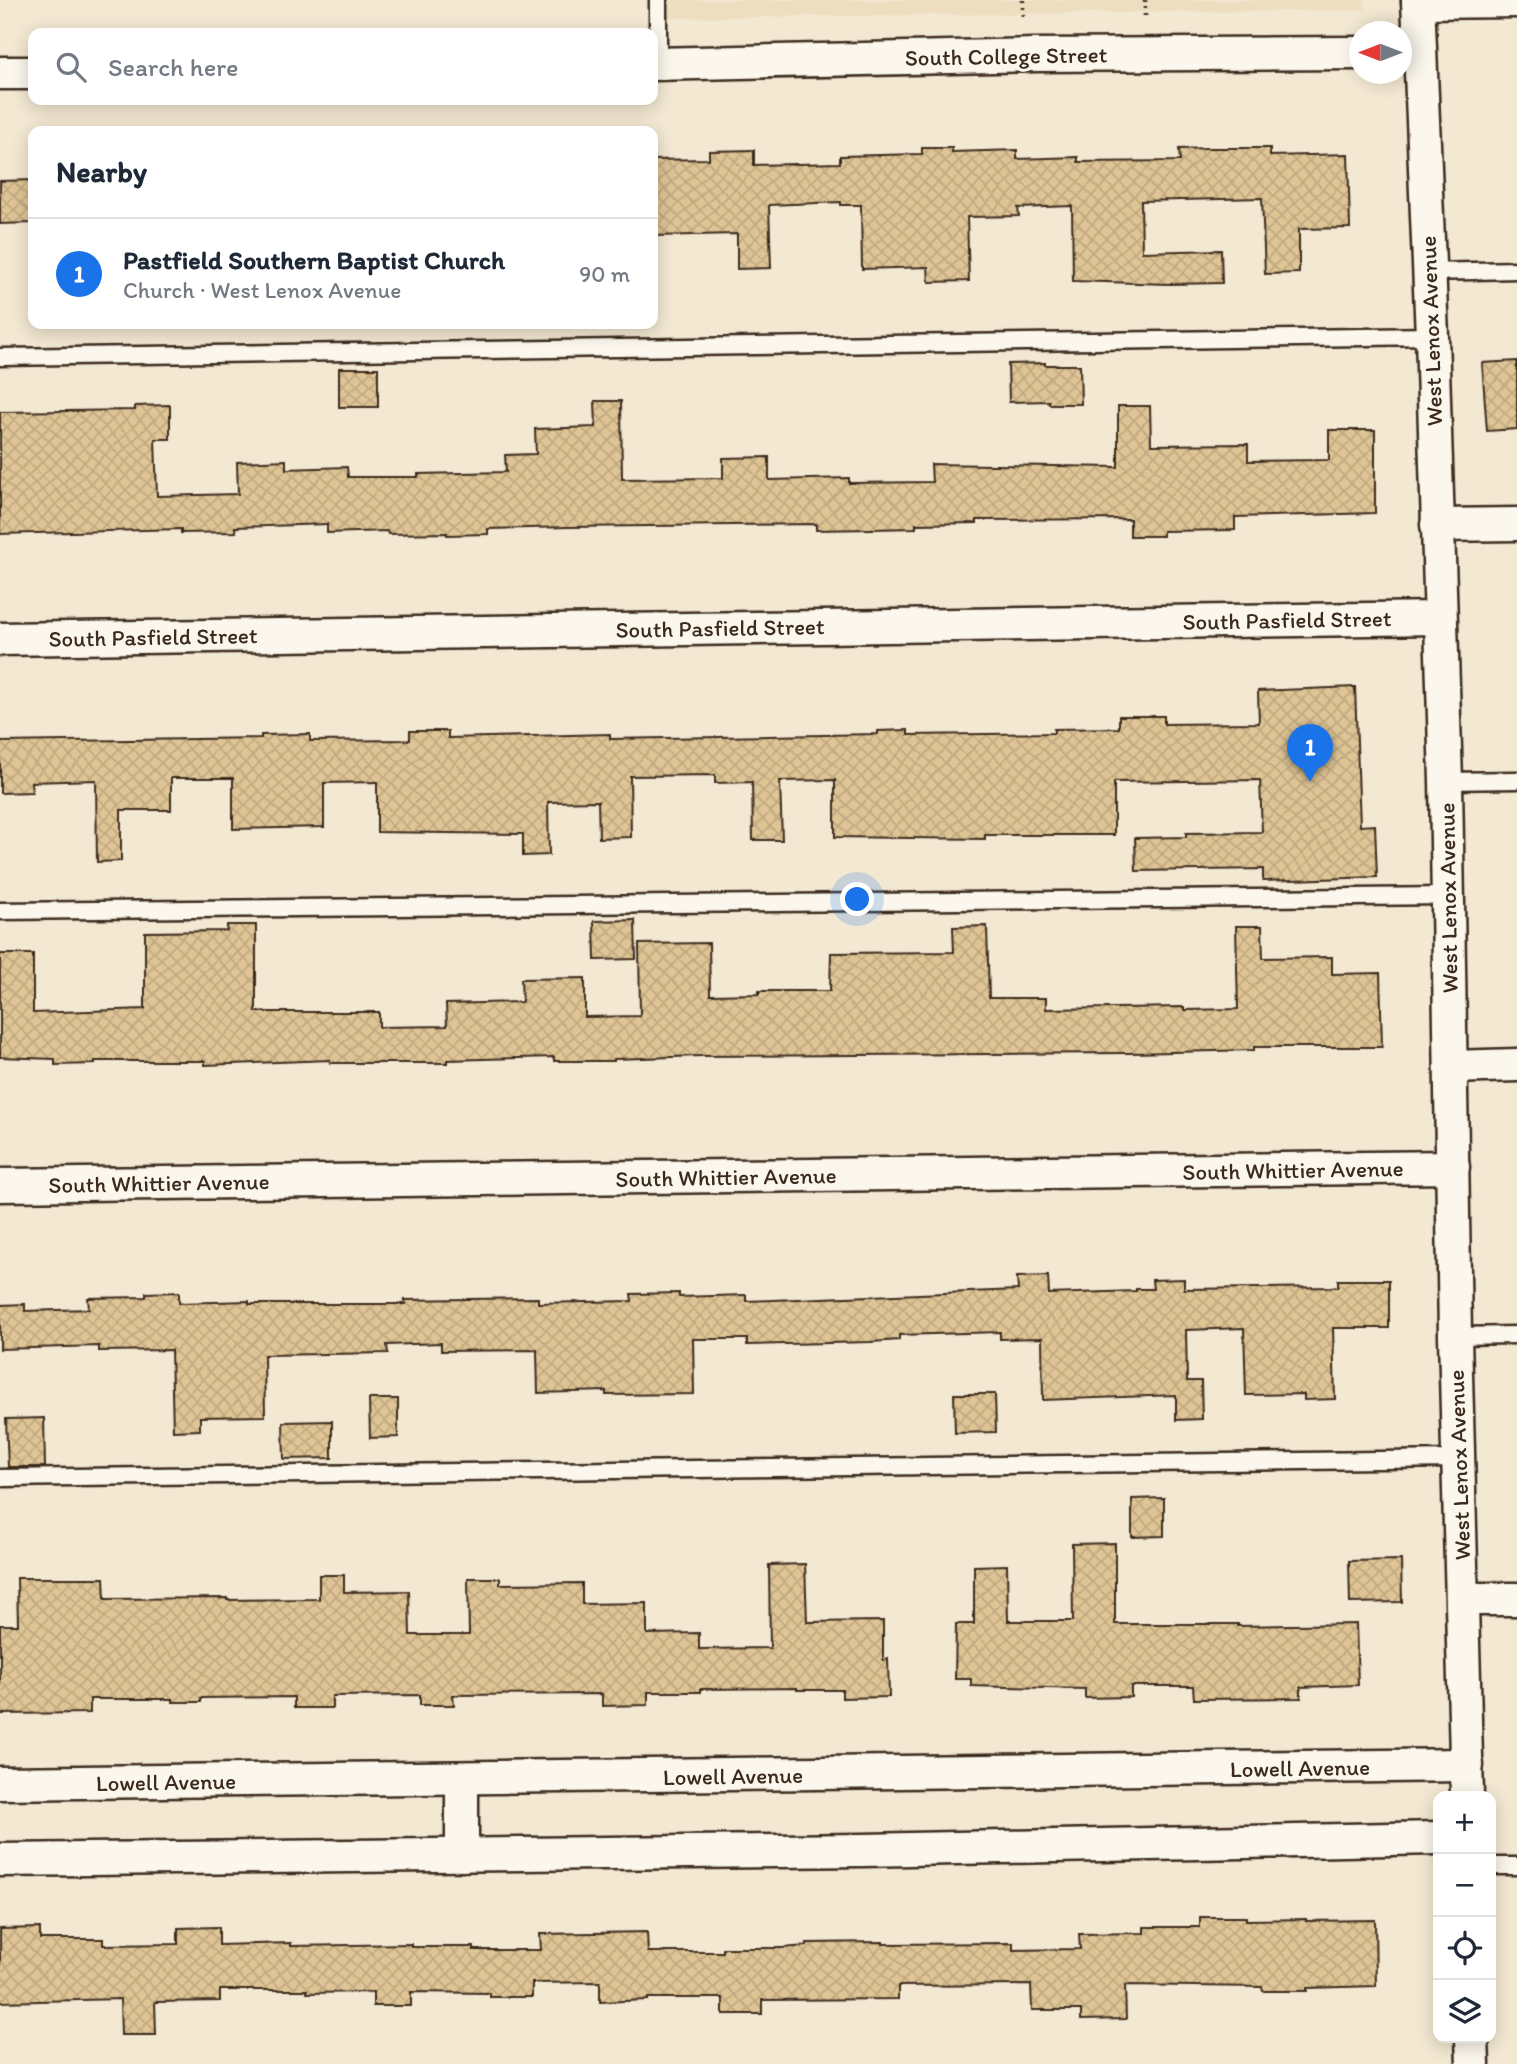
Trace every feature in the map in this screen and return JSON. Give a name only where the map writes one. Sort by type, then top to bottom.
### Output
[{"type":"street","points":[[1418,1],[1517,1]]},
{"type":"street","name":"West Lenox Avenue","points":[[1412,39],[1418,1]]},
{"type":"street","name":"South College Street","points":[[658,64],[1035,55],[1349,53]]},
{"type":"street","points":[[0,74],[28,73]]},
{"type":"street","name":"West Lenox Avenue","points":[[1412,75],[1432,336],[1446,781],[1455,1336],[1467,1781]]},
{"type":"street","points":[[1437,525],[1517,524]]},
{"type":"street","name":"South Pasfield Street","points":[[0,639],[1440,618]]},
{"type":"street","points":[[1451,1067],[1517,1065]]},
{"type":"street","name":"South Whittier Avenue","points":[[0,1185],[1453,1167]]},
{"type":"street","points":[[1464,1599],[1517,1599]]},
{"type":"street","points":[[461,1779],[461,1855]]},
{"type":"street","name":"Lowell Avenue","points":[[0,1783],[461,1779],[1467,1781]]},
{"type":"street","points":[[0,1860],[863,1850],[1433,1838]]},
{"type":"street","points":[[1472,2043],[1473,2064]]},
{"type":"lane","points":[[657,28],[658,0]]},
{"type":"lane","points":[[1429,272],[1517,270]]},
{"type":"lane","points":[[0,357],[1432,336]]},
{"type":"lane","points":[[1446,781],[1517,779]]},
{"type":"lane","points":[[0,911],[1448,897]]},
{"type":"lane","points":[[1455,1336],[1517,1335]]},
{"type":"lane","points":[[0,1478],[1459,1459]]},
{"type":"lane","points":[[1496,1867],[1517,1866]]},
{"type":"path","points":[[1023,0],[1023,17]]},
{"type":"path","points":[[1145,0],[1145,16]]},
{"type":"shaded area","points":[[666,0],[1365,0],[1366,10],[666,18]]},
{"type":"building","points":[[922,148],[952,148],[952,152],[1017,150],[1017,159],[1078,157],[1078,162],[1180,161],[1179,149],[1208,148],[1270,148],[1270,156],[1348,154],[1350,228],[1299,229],[1299,273],[1265,274],[1262,198],[1141,201],[1142,252],[1221,250],[1222,283],[1169,284],[1073,281],[1072,206],[1018,208],[1019,216],[967,217],[969,281],[929,282],[928,267],[862,269],[861,205],[841,205],[841,202],[769,205],[771,268],[737,269],[737,234],[658,236],[658,160],[709,159],[709,151],[754,150],[754,165],[840,163],[840,156],[922,154]]},
{"type":"building","points":[[28,180],[28,223],[0,224],[0,181]]},
{"type":"building","points":[[1517,361],[1517,429],[1487,431],[1482,363]]},
{"type":"building","points":[[1008,364],[1080,365],[1081,404],[1049,404],[1049,401],[1009,402]]},
{"type":"building","points":[[339,368],[378,368],[378,407],[339,407]]},
{"type":"building","points":[[595,401],[621,401],[622,479],[723,478],[723,458],[769,457],[769,480],[849,478],[849,483],[932,482],[931,464],[1118,467],[1118,406],[1150,406],[1151,445],[1248,444],[1248,461],[1329,460],[1329,430],[1375,430],[1375,513],[1235,517],[1235,530],[1163,531],[1163,536],[1130,536],[1130,519],[977,520],[977,523],[916,524],[916,528],[816,530],[816,524],[568,527],[488,529],[488,534],[447,535],[388,534],[387,531],[327,533],[327,524],[235,527],[236,532],[181,533],[181,529],[0,534],[0,412],[135,410],[135,406],[170,405],[170,439],[155,439],[157,496],[238,494],[237,462],[286,460],[286,469],[347,467],[348,477],[418,477],[418,474],[506,472],[505,455],[536,454],[535,429],[596,427]]},
{"type":"building","points":[[1355,687],[1360,826],[1375,825],[1377,877],[1263,881],[1263,869],[1136,871],[1135,838],[1186,837],[1186,833],[1262,832],[1260,780],[1114,782],[1114,835],[985,835],[985,839],[835,837],[835,780],[780,781],[782,840],[753,840],[752,782],[715,783],[715,775],[630,776],[631,837],[599,838],[598,801],[548,802],[549,855],[523,856],[523,834],[377,832],[377,782],[324,783],[324,827],[233,829],[233,778],[171,778],[171,810],[121,810],[121,861],[97,862],[96,780],[31,782],[32,792],[0,793],[0,742],[261,738],[261,735],[310,734],[310,741],[410,740],[410,731],[448,731],[448,738],[610,734],[610,739],[878,734],[878,731],[908,730],[908,735],[1054,733],[1054,729],[1119,728],[1119,716],[1164,716],[1164,724],[1259,723],[1258,691]]},
{"type":"building","points":[[635,920],[636,959],[595,960],[594,921]]},
{"type":"building","points":[[227,925],[256,925],[256,1012],[379,1012],[379,1027],[447,1026],[446,1004],[522,1002],[521,979],[585,978],[585,1017],[640,1016],[639,944],[709,943],[710,995],[759,994],[759,991],[830,991],[831,953],[954,952],[953,927],[987,926],[989,998],[1046,998],[1046,1009],[1238,1009],[1236,926],[1262,926],[1263,958],[1332,957],[1332,974],[1380,973],[1382,1047],[1254,1047],[1254,1050],[1132,1053],[701,1056],[614,1061],[554,1061],[554,1057],[447,1060],[447,1063],[330,1063],[330,1060],[205,1065],[205,1061],[95,1061],[95,1064],[55,1065],[55,1059],[0,1057],[0,954],[33,954],[33,1013],[145,1009],[145,932],[227,931]]},
{"type":"building","points":[[1048,1276],[1049,1294],[1153,1289],[1152,1280],[1184,1279],[1184,1289],[1338,1287],[1338,1280],[1389,1280],[1389,1328],[1333,1328],[1335,1399],[1304,1400],[1304,1394],[1246,1395],[1244,1328],[1186,1330],[1187,1381],[1201,1381],[1202,1419],[1176,1420],[1176,1395],[1043,1400],[1042,1338],[1000,1339],[1000,1332],[899,1335],[899,1340],[871,1342],[747,1345],[747,1339],[693,1339],[694,1394],[606,1395],[606,1391],[538,1393],[537,1350],[441,1351],[441,1343],[387,1345],[388,1353],[264,1355],[265,1416],[200,1417],[200,1430],[173,1431],[171,1350],[99,1351],[99,1346],[0,1349],[0,1305],[25,1304],[25,1311],[89,1309],[88,1298],[146,1297],[146,1293],[179,1292],[179,1303],[249,1301],[249,1304],[405,1304],[404,1300],[538,1298],[538,1303],[632,1301],[631,1294],[679,1293],[679,1297],[746,1295],[746,1301],[1018,1290],[1017,1277]]},
{"type":"building","points":[[954,1394],[995,1394],[996,1432],[955,1433]]},
{"type":"building","points":[[369,1399],[398,1399],[398,1437],[370,1438]]},
{"type":"building","points":[[44,1418],[45,1467],[8,1467],[6,1419]]},
{"type":"building","points":[[332,1421],[332,1458],[284,1459],[283,1422]]},
{"type":"building","points":[[1164,1498],[1164,1536],[1132,1537],[1132,1499]]},
{"type":"building","points":[[1115,1543],[1115,1624],[1356,1624],[1358,1685],[1301,1687],[1301,1698],[1194,1699],[1193,1686],[1131,1686],[1131,1697],[1085,1698],[1085,1689],[971,1686],[971,1679],[955,1679],[956,1624],[974,1624],[974,1566],[1007,1565],[1008,1621],[1073,1621],[1072,1544]]},
{"type":"building","points":[[1401,1560],[1402,1602],[1350,1603],[1349,1561]]},
{"type":"building","points":[[805,1564],[807,1622],[883,1621],[883,1660],[888,1659],[889,1697],[842,1698],[842,1690],[797,1688],[700,1689],[700,1692],[648,1692],[648,1705],[602,1706],[602,1694],[453,1695],[454,1705],[420,1705],[420,1695],[332,1696],[332,1708],[294,1708],[294,1697],[201,1698],[201,1702],[173,1702],[173,1699],[90,1699],[90,1713],[0,1714],[0,1625],[18,1625],[17,1578],[104,1578],[105,1599],[227,1600],[319,1599],[319,1575],[344,1575],[344,1592],[409,1591],[410,1635],[469,1635],[468,1578],[500,1578],[500,1584],[582,1583],[582,1604],[647,1603],[647,1634],[699,1633],[699,1649],[770,1648],[769,1565]]},
{"type":"building","points":[[1200,1917],[1246,1917],[1246,1920],[1375,1920],[1376,1986],[1263,1991],[1262,1987],[1125,1985],[1126,2019],[1081,2020],[1081,2010],[1032,2010],[1031,1985],[898,1986],[898,1999],[762,2000],[762,2014],[723,2014],[723,1998],[648,1998],[600,2002],[600,1982],[532,1983],[532,1997],[490,1997],[490,1993],[411,1992],[411,2006],[373,2006],[373,1992],[220,1990],[220,2001],[155,2002],[156,2035],[121,2035],[120,1999],[0,2002],[0,1929],[40,1928],[40,1939],[103,1939],[103,1945],[178,1944],[178,1928],[219,1927],[219,1945],[411,1944],[411,1947],[474,1947],[474,1950],[541,1950],[540,1934],[647,1932],[648,1952],[723,1952],[723,1948],[782,1948],[807,1946],[807,1943],[883,1942],[1013,1943],[1013,1950],[1080,1949],[1079,1934],[1144,1933],[1144,1927],[1200,1927]]},
{"type":"place","name":"Pastfield Southern Baptist Church","points":[[1310,782]]}]
